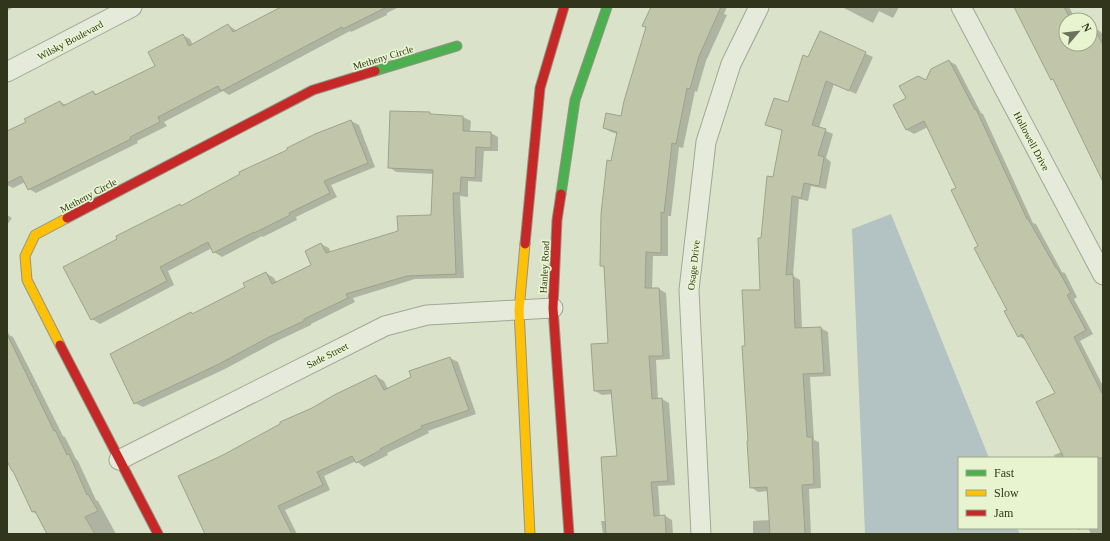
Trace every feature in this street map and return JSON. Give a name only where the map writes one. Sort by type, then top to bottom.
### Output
[{"type":"main road","name":"Hanley Road","points":[[530,534],[519,310],[540,88],[564,7]]},
{"type":"main road","name":"Hanley Road","points":[[569,534],[552,308],[557,220],[575,100],[607,7]]},
{"type":"main road","name":"Metheny Circle","points":[[158,534],[27,280],[25,256],[35,235],[313,90],[457,46]]},
{"type":"street","name":"Wilsky Boulevard","points":[[7,72],[132,7]]},
{"type":"street","name":"Osage Drive","points":[[701,534],[689,290],[706,142],[731,64],[759,7]]},
{"type":"street","name":"Hollowell Drive","points":[[961,7],[1103,276]]},
{"type":"street","name":"Sade Street","points":[[119,460],[385,326],[427,315],[552,308]]},
{"type":"shaded area","points":[[891,214],[989,457],[958,457],[958,529],[1018,529],[1020,534],[865,534],[852,229]]},
{"type":"building","points":[[281,7],[387,7],[343,29],[342,27],[221,91],[218,86],[158,117],[160,122],[130,137],[131,139],[28,190],[21,176],[7,183],[7,131],[26,122],[24,119],[60,101],[63,106],[93,91],[95,95],[155,66],[148,52],[183,34],[189,46],[228,24],[233,32]]},
{"type":"building","points":[[651,7],[721,7],[699,56],[690,89],[687,88],[676,144],[672,143],[664,213],[661,212],[661,253],[646,252],[645,288],[659,288],[663,356],[649,356],[652,399],[662,398],[668,481],[651,482],[654,516],[665,515],[666,534],[606,534],[601,457],[617,456],[611,390],[594,391],[591,344],[608,343],[604,266],[600,266],[601,214],[607,160],[611,161],[617,132],[603,128],[606,113],[621,116],[646,27],[642,26]]},
{"type":"building","points":[[1014,7],[1064,7],[1067,12],[1058,12],[1058,52],[1098,52],[1098,36],[1103,45],[1103,182],[1053,79],[1051,80]]},
{"type":"building","points":[[820,31],[866,52],[849,91],[826,81],[812,125],[826,129],[818,155],[824,157],[819,186],[804,183],[801,198],[792,196],[786,275],[793,274],[795,328],[821,327],[824,373],[803,374],[807,437],[812,437],[814,484],[802,485],[805,534],[770,534],[767,487],[750,488],[742,346],[745,346],[742,290],[760,290],[758,238],[761,238],[767,176],[773,177],[782,130],[765,125],[774,98],[788,102],[803,55],[808,57]]},
{"type":"building","points":[[949,60],[975,110],[976,109],[1027,219],[1071,293],[1067,295],[1086,330],[1074,337],[1103,395],[1103,458],[1064,457],[1036,402],[1055,393],[1022,334],[1018,337],[1004,311],[1007,310],[974,248],[978,246],[951,190],[956,188],[924,121],[906,130],[893,105],[906,98],[899,86],[918,76],[926,80],[931,69]]},
{"type":"building","points":[[390,111],[430,112],[430,114],[463,116],[463,131],[491,132],[491,148],[476,147],[475,178],[461,177],[460,193],[453,193],[456,274],[407,276],[346,294],[348,298],[304,319],[304,321],[269,337],[217,365],[134,404],[110,354],[191,312],[192,314],[245,287],[243,283],[266,272],[272,284],[311,265],[305,251],[321,243],[326,253],[398,231],[397,216],[431,215],[433,170],[388,168]]},
{"type":"building","points":[[351,120],[368,163],[324,181],[330,193],[289,213],[290,215],[213,253],[208,242],[160,267],[167,281],[91,320],[63,267],[117,239],[116,236],[180,204],[181,206],[240,174],[239,172],[287,150],[287,148],[315,134]]},
{"type":"building","points":[[7,334],[54,431],[55,430],[67,455],[69,454],[87,495],[88,494],[98,511],[85,517],[95,534],[47,534],[35,511],[32,512],[7,461]]},
{"type":"building","points":[[450,357],[469,410],[421,426],[422,428],[356,463],[352,456],[317,472],[323,485],[278,506],[292,534],[205,534],[178,476],[223,455],[280,424],[280,422],[312,408],[336,394],[376,375],[384,390],[411,377],[409,371]]},
{"type":"traffic: fast","points":[[561,194],[575,100],[607,7]]},
{"type":"traffic: fast","points":[[375,71],[457,46]]},
{"type":"traffic: slow","points":[[60,345],[27,280],[25,256],[35,235],[67,218]]},
{"type":"traffic: slow","points":[[525,244],[519,310],[530,534]]},
{"type":"traffic: jam","points":[[525,244],[540,88],[564,7]]},
{"type":"traffic: jam","points":[[67,218],[313,90],[375,71]]},
{"type":"traffic: jam","points":[[561,194],[557,220],[553,308],[569,534]]},
{"type":"traffic: jam","points":[[60,345],[158,534]]}]
